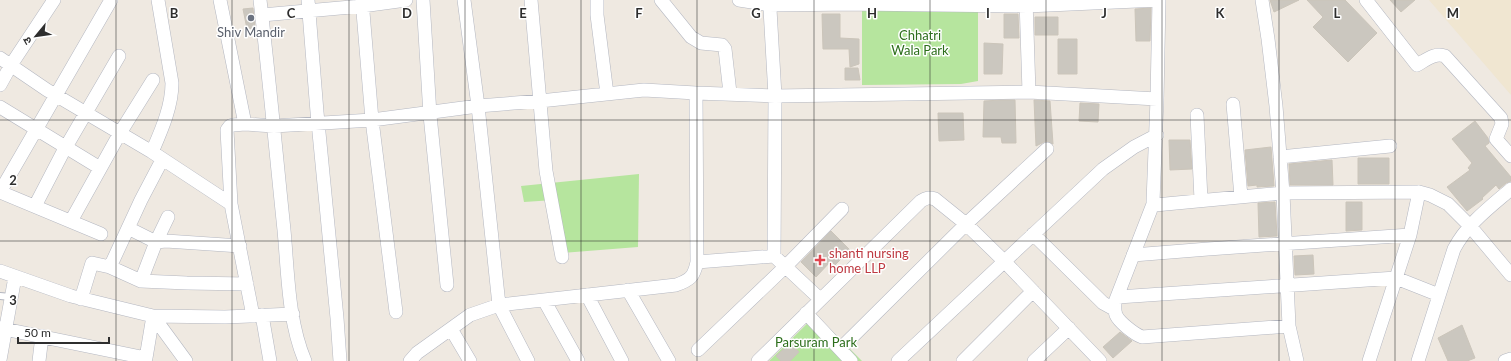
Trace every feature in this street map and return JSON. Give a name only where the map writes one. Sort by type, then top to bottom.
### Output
[{"type":"street","points":[[0,85],[6,62],[54,0]]},
{"type":"street","points":[[101,234],[0,192],[57,96],[111,0]]},
{"type":"street","points":[[110,267],[128,228],[157,156],[162,128],[172,94],[172,83],[158,0]]},
{"type":"street","points":[[220,0],[233,73],[245,124]]},
{"type":"street","points":[[260,0],[293,314],[299,346],[305,361]]},
{"type":"street","points":[[262,15],[309,6],[406,0]]},
{"type":"street","points":[[424,0],[430,113],[447,285]]},
{"type":"street","points":[[464,0],[478,106],[499,305],[528,361]]},
{"type":"street","points":[[531,0],[546,171],[562,257]]},
{"type":"street","points":[[597,0],[597,15],[607,94]]},
{"type":"street","points":[[661,0],[690,37],[700,43],[722,44],[725,49],[730,93]]},
{"type":"street","points":[[739,0],[768,5],[930,2],[1027,3],[1159,0],[1157,135],[1153,204],[1116,303],[1118,318],[1133,332],[1142,337],[1289,326]]},
{"type":"street","points":[[1262,0],[1268,38],[1283,193],[1289,326],[1297,361]]},
{"type":"street","points":[[1366,0],[1417,65],[1433,56],[1440,54],[1445,56],[1501,118],[1501,128],[1496,139],[1511,156]]},
{"type":"street","points":[[362,3],[372,120],[396,312]]},
{"type":"street","points":[[1027,3],[1030,92]]},
{"type":"street","points":[[768,5],[770,9],[775,96],[774,256]]},
{"type":"street","points":[[309,6],[340,361]]},
{"type":"street","points":[[35,206],[119,56]]},
{"type":"street","points":[[6,62],[57,96],[120,133],[231,204]]},
{"type":"street","points":[[71,221],[120,133],[153,80]]},
{"type":"street","points":[[270,361],[247,284],[231,204],[227,130],[233,125],[245,124],[274,126],[372,120],[478,106],[644,90],[775,96],[1030,92],[1158,99]]},
{"type":"street","points":[[416,358],[470,315],[499,305],[676,286],[690,279],[695,272],[697,262],[696,93]]},
{"type":"street","points":[[1232,104],[1241,197]]},
{"type":"street","points":[[0,107],[100,168]]},
{"type":"street","points":[[1197,115],[1201,200]]},
{"type":"street","points":[[898,361],[1103,168],[1134,147],[1157,135]]},
{"type":"street","points":[[1280,157],[1390,146]]},
{"type":"street","points":[[840,349],[966,224],[1047,149]]},
{"type":"street","points":[[1418,361],[1454,248],[1461,236],[1470,226],[1511,189]]},
{"type":"street","points":[[1153,204],[1157,205],[1283,193],[1419,192],[1430,195],[1448,204],[1470,226],[1511,275]]},
{"type":"street","points":[[1369,361],[1410,235],[1419,192]]},
{"type":"street","points":[[758,361],[925,198],[935,199],[966,224],[1004,261],[1100,361]]},
{"type":"street","points":[[698,350],[786,266],[842,209]]},
{"type":"street","points":[[141,280],[168,217]]},
{"type":"street","points":[[128,228],[156,242],[240,246]]},
{"type":"street","points":[[1033,234],[1103,303],[1287,286],[1396,278],[1439,295]]},
{"type":"street","points":[[1133,255],[1410,235]]},
{"type":"street","points":[[697,262],[774,256],[820,299]]},
{"type":"street","points":[[81,299],[92,263],[110,267],[141,280],[187,283],[247,284]]},
{"type":"street","points":[[0,272],[8,289],[0,360]]},
{"type":"street","points":[[8,289],[81,299],[153,316],[225,317],[293,314]]},
{"type":"street","points":[[628,290],[669,361]]},
{"type":"street","points":[[963,361],[1033,291]]},
{"type":"street","points":[[587,295],[622,361]]},
{"type":"street","points":[[544,300],[578,361]]},
{"type":"street","points":[[806,313],[851,361]]},
{"type":"street","points":[[3,329],[42,336],[145,360],[153,316]]},
{"type":"street","points":[[153,316],[186,361]]},
{"type":"street","points":[[1034,361],[1069,328]]},
{"type":"street","points":[[451,329],[470,361]]},
{"type":"street","points":[[39,361],[42,336]]},
{"type":"street","points":[[1505,361],[1511,359]]},
{"type":"shaded area","points":[[1429,0],[1511,0],[1511,95]]},
{"type":"green space","name":"Chhatri Wala Park","points":[[978,1],[978,81],[961,84],[862,85],[862,3]]},
{"type":"green space","points":[[639,174],[638,247],[562,253],[554,200],[524,202],[521,186]]},
{"type":"green space","name":"Parsuram Park","points":[[816,315],[862,361],[769,361]]},
{"type":"building","points":[[1270,0],[1299,0],[1274,12]]},
{"type":"building","points":[[1307,0],[1345,0],[1377,33],[1348,62],[1313,27],[1323,17]]},
{"type":"building","points":[[1390,0],[1415,0],[1401,12]]},
{"type":"building","name":"Shiv Mandir","points":[[253,8],[255,28],[247,29],[243,9]]},
{"type":"building","points":[[1151,8],[1150,41],[1136,41],[1135,9]]},
{"type":"building","points":[[822,14],[840,14],[840,38],[859,39],[859,64],[850,67],[849,49],[823,49]]},
{"type":"building","points":[[1004,14],[1018,14],[1019,38],[1004,38]]},
{"type":"building","points":[[1035,17],[1058,17],[1058,35],[1035,35]]},
{"type":"building","points":[[1058,39],[1077,39],[1077,74],[1058,74]]},
{"type":"building","points":[[984,43],[1003,44],[1002,74],[984,74]]},
{"type":"building","points":[[845,68],[858,68],[860,80],[845,80]]},
{"type":"building","points":[[1015,100],[1016,143],[1002,143],[1001,137],[983,137],[984,101]]},
{"type":"building","points":[[1034,100],[1050,101],[1053,144],[1046,141],[1036,146]]},
{"type":"building","points":[[1080,103],[1099,104],[1098,122],[1079,121]]},
{"type":"building","points":[[938,113],[963,113],[964,140],[939,141]]},
{"type":"building","points":[[1475,121],[1488,138],[1489,143],[1485,146],[1511,177],[1511,181],[1499,189],[1496,185],[1482,198],[1483,199],[1467,211],[1447,187],[1470,170],[1468,168],[1472,163],[1452,139]]},
{"type":"building","points":[[1169,140],[1190,140],[1192,169],[1170,170]]},
{"type":"building","points":[[1271,147],[1274,186],[1248,186],[1245,150]]},
{"type":"building","points":[[1358,158],[1389,158],[1389,184],[1358,184]]},
{"type":"building","points":[[1332,160],[1333,185],[1290,185],[1289,164]]},
{"type":"building","points":[[1275,202],[1277,236],[1259,237],[1258,203]]},
{"type":"building","points":[[1346,202],[1362,202],[1362,230],[1346,231]]},
{"type":"building","points":[[831,231],[850,250],[835,265],[831,261],[816,277],[801,262]]},
{"type":"building","points":[[1313,255],[1314,274],[1295,275],[1294,256]]},
{"type":"building","points":[[1462,325],[1475,358],[1467,361],[1448,361],[1438,338]]},
{"type":"building","points":[[1120,332],[1132,341],[1113,358],[1103,347]]},
{"type":"building","points":[[790,343],[799,352],[790,361],[781,361],[776,356]]},
{"type":"place","name":"Shiv Mandir","points":[[251,18]]},
{"type":"place","name":"shanti nursing home LLP","points":[[820,260]]}]
